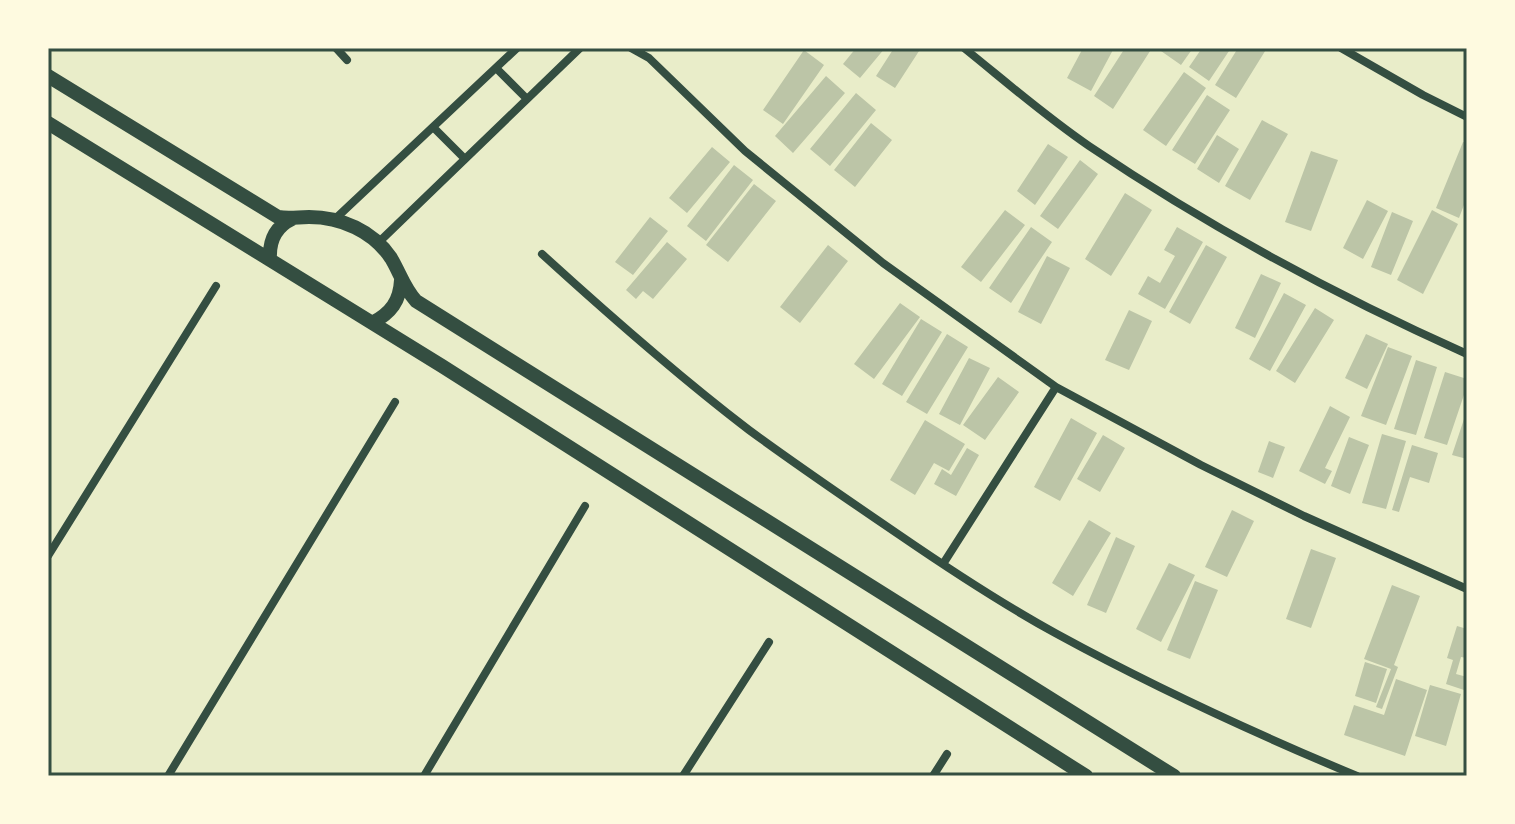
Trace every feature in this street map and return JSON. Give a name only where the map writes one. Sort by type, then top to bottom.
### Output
[{"type":"street","points":[[336,48],[347,60]]},
{"type":"street","points":[[334,220],[517,48]]},
{"type":"street","points":[[378,243],[580,48]]},
{"type":"street","points":[[631,48],[649,58],[745,151],[883,263],[1056,387],[1278,503],[1467,589]]},
{"type":"street","points":[[644,48],[649,58]]},
{"type":"street","points":[[964,48],[1086,144],[1178,204],[1297,272],[1382,316],[1467,354]]},
{"type":"street","points":[[1341,48],[1467,117]]},
{"type":"street","points":[[496,68],[527,99]]},
{"type":"street","points":[[48,76],[278,217],[334,220],[360,230],[378,243],[392,260],[408,293],[416,301],[1174,776]]},
{"type":"street","points":[[48,123],[372,323],[1086,776]]},
{"type":"street","points":[[433,127],[465,159]]},
{"type":"street","points":[[270,259],[269,249],[274,234],[292,219]]},
{"type":"street","points":[[542,254],[642,344],[748,429],[943,564],[1054,632],[1171,694],[1357,776]]},
{"type":"street","points":[[372,323],[392,310],[400,292],[401,280]]},
{"type":"street","points":[[48,556],[216,286]]},
{"type":"street","points":[[943,564],[1056,387]]},
{"type":"street","points":[[168,776],[395,402]]},
{"type":"street","points":[[424,776],[585,506]]},
{"type":"street","points":[[683,776],[769,642]]},
{"type":"street","points":[[933,776],[947,754]]},
{"type":"building","points":[[856,48],[885,48],[860,78],[843,64]]},
{"type":"building","points":[[894,48],[921,48],[895,88],[876,76]]},
{"type":"building","points":[[1083,48],[1114,48],[1091,91],[1067,78]]},
{"type":"building","points":[[1125,48],[1152,48],[1113,109],[1094,96]]},
{"type":"building","points":[[1163,48],[1193,48],[1181,65],[1161,51]]},
{"type":"building","points":[[1202,48],[1231,48],[1209,81],[1189,67]]},
{"type":"building","points":[[1238,48],[1267,48],[1236,98],[1215,85]]},
{"type":"building","points":[[804,50],[824,65],[783,124],[763,110]]},
{"type":"building","points":[[1184,72],[1206,88],[1166,146],[1143,130]]},
{"type":"building","points":[[826,76],[845,93],[793,153],[775,136]]},
{"type":"building","points":[[856,93],[876,110],[830,166],[810,149]]},
{"type":"building","points":[[1207,95],[1230,110],[1195,164],[1172,150]]},
{"type":"building","points":[[1262,120],[1288,134],[1250,200],[1225,186]]},
{"type":"building","points":[[871,123],[892,140],[855,187],[834,170]]},
{"type":"building","points":[[1217,135],[1239,149],[1219,183],[1197,169]]},
{"type":"building","points":[[1463,142],[1467,143],[1467,197],[1459,218],[1436,208]]},
{"type":"building","points":[[1048,144],[1068,157],[1035,205],[1017,191]]},
{"type":"building","points":[[712,147],[730,162],[687,213],[669,198]]},
{"type":"building","points":[[1311,151],[1338,160],[1311,231],[1285,222]]},
{"type":"building","points":[[1080,160],[1098,174],[1058,229],[1040,216]]},
{"type":"building","points":[[734,165],[753,180],[706,241],[687,226]]},
{"type":"building","points":[[754,184],[776,201],[728,262],[706,245]]},
{"type":"building","points":[[1125,193],[1152,210],[1111,276],[1085,259]]},
{"type":"building","points":[[1367,200],[1388,211],[1363,259],[1343,248]]},
{"type":"building","points":[[1005,210],[1025,225],[981,282],[961,267]]},
{"type":"building","points":[[1432,210],[1458,224],[1423,294],[1397,280]]},
{"type":"building","points":[[1392,212],[1413,221],[1391,275],[1371,267]]},
{"type":"building","points":[[650,217],[668,231],[633,275],[615,262]]},
{"type":"building","points":[[1031,227],[1052,242],[1011,303],[989,288]]},
{"type":"building","points":[[1177,227],[1203,242],[1165,309],[1138,294],[1148,276],[1160,283],[1175,256],[1164,250]]},
{"type":"building","points":[[667,242],[687,259],[653,299],[643,291],[636,299],[626,290]]},
{"type":"building","points":[[828,245],[848,261],[800,323],[780,307]]},
{"type":"building","points":[[1206,245],[1227,257],[1190,324],[1169,312]]},
{"type":"building","points":[[1047,256],[1070,268],[1041,324],[1018,312]]},
{"type":"building","points":[[1261,274],[1281,283],[1255,338],[1235,328]]},
{"type":"building","points":[[1284,293],[1306,305],[1270,371],[1249,359]]},
{"type":"building","points":[[900,303],[920,317],[874,379],[854,364]]},
{"type":"building","points":[[1315,308],[1334,320],[1295,383],[1276,371]]},
{"type":"building","points":[[1129,310],[1152,321],[1129,370],[1105,360]]},
{"type":"building","points":[[921,319],[942,332],[902,396],[882,384]]},
{"type":"building","points":[[947,334],[968,347],[927,414],[906,402]]},
{"type":"building","points":[[1366,334],[1388,344],[1367,389],[1345,378]]},
{"type":"building","points":[[1388,347],[1412,356],[1386,425],[1361,416]]},
{"type":"building","points":[[969,358],[990,368],[960,425],[939,414]]},
{"type":"building","points":[[1416,360],[1437,367],[1416,435],[1394,429]]},
{"type":"building","points":[[1445,372],[1467,379],[1447,445],[1424,438]]},
{"type":"building","points":[[998,377],[1019,392],[985,440],[963,425]]},
{"type":"building","points":[[1330,406],[1350,417],[1325,468],[1332,471],[1325,484],[1299,471]]},
{"type":"building","points":[[1467,410],[1467,459],[1452,455]]},
{"type":"building","points":[[1071,418],[1097,433],[1060,501],[1034,487]]},
{"type":"building","points":[[925,420],[965,444],[949,471],[934,463],[915,495],[890,480]]},
{"type":"building","points":[[1382,434],[1406,441],[1386,509],[1362,503]]},
{"type":"building","points":[[1103,435],[1125,448],[1100,492],[1077,479]]},
{"type":"building","points":[[1349,437],[1369,445],[1350,494],[1331,486]]},
{"type":"building","points":[[1269,441],[1285,447],[1273,478],[1258,472]]},
{"type":"building","points":[[1412,445],[1438,453],[1429,483],[1410,477],[1399,512],[1392,510]]},
{"type":"building","points":[[967,448],[979,455],[956,496],[934,484],[942,469],[951,475]]},
{"type":"building","points":[[1232,510],[1254,521],[1227,577],[1205,567]]},
{"type":"building","points":[[1089,520],[1111,533],[1073,596],[1052,583]]},
{"type":"building","points":[[1116,537],[1135,546],[1106,613],[1087,605]]},
{"type":"building","points":[[1311,549],[1336,558],[1311,628],[1286,619]]},
{"type":"building","points":[[1169,563],[1195,575],[1161,642],[1136,629]]},
{"type":"building","points":[[1195,581],[1218,590],[1190,659],[1167,650]]},
{"type":"building","points":[[1392,585],[1420,596],[1394,665],[1398,667],[1382,709],[1376,707],[1391,669],[1364,659]]},
{"type":"building","points":[[1457,626],[1467,629],[1467,658],[1461,657],[1456,674],[1467,677],[1467,691],[1446,684],[1453,660],[1447,658]]},
{"type":"building","points":[[1365,662],[1387,669],[1376,703],[1355,696]]},
{"type":"building","points":[[1396,679],[1427,690],[1405,756],[1344,735],[1354,705],[1384,715]]},
{"type":"building","points":[[1430,685],[1461,694],[1446,746],[1415,736]]}]
